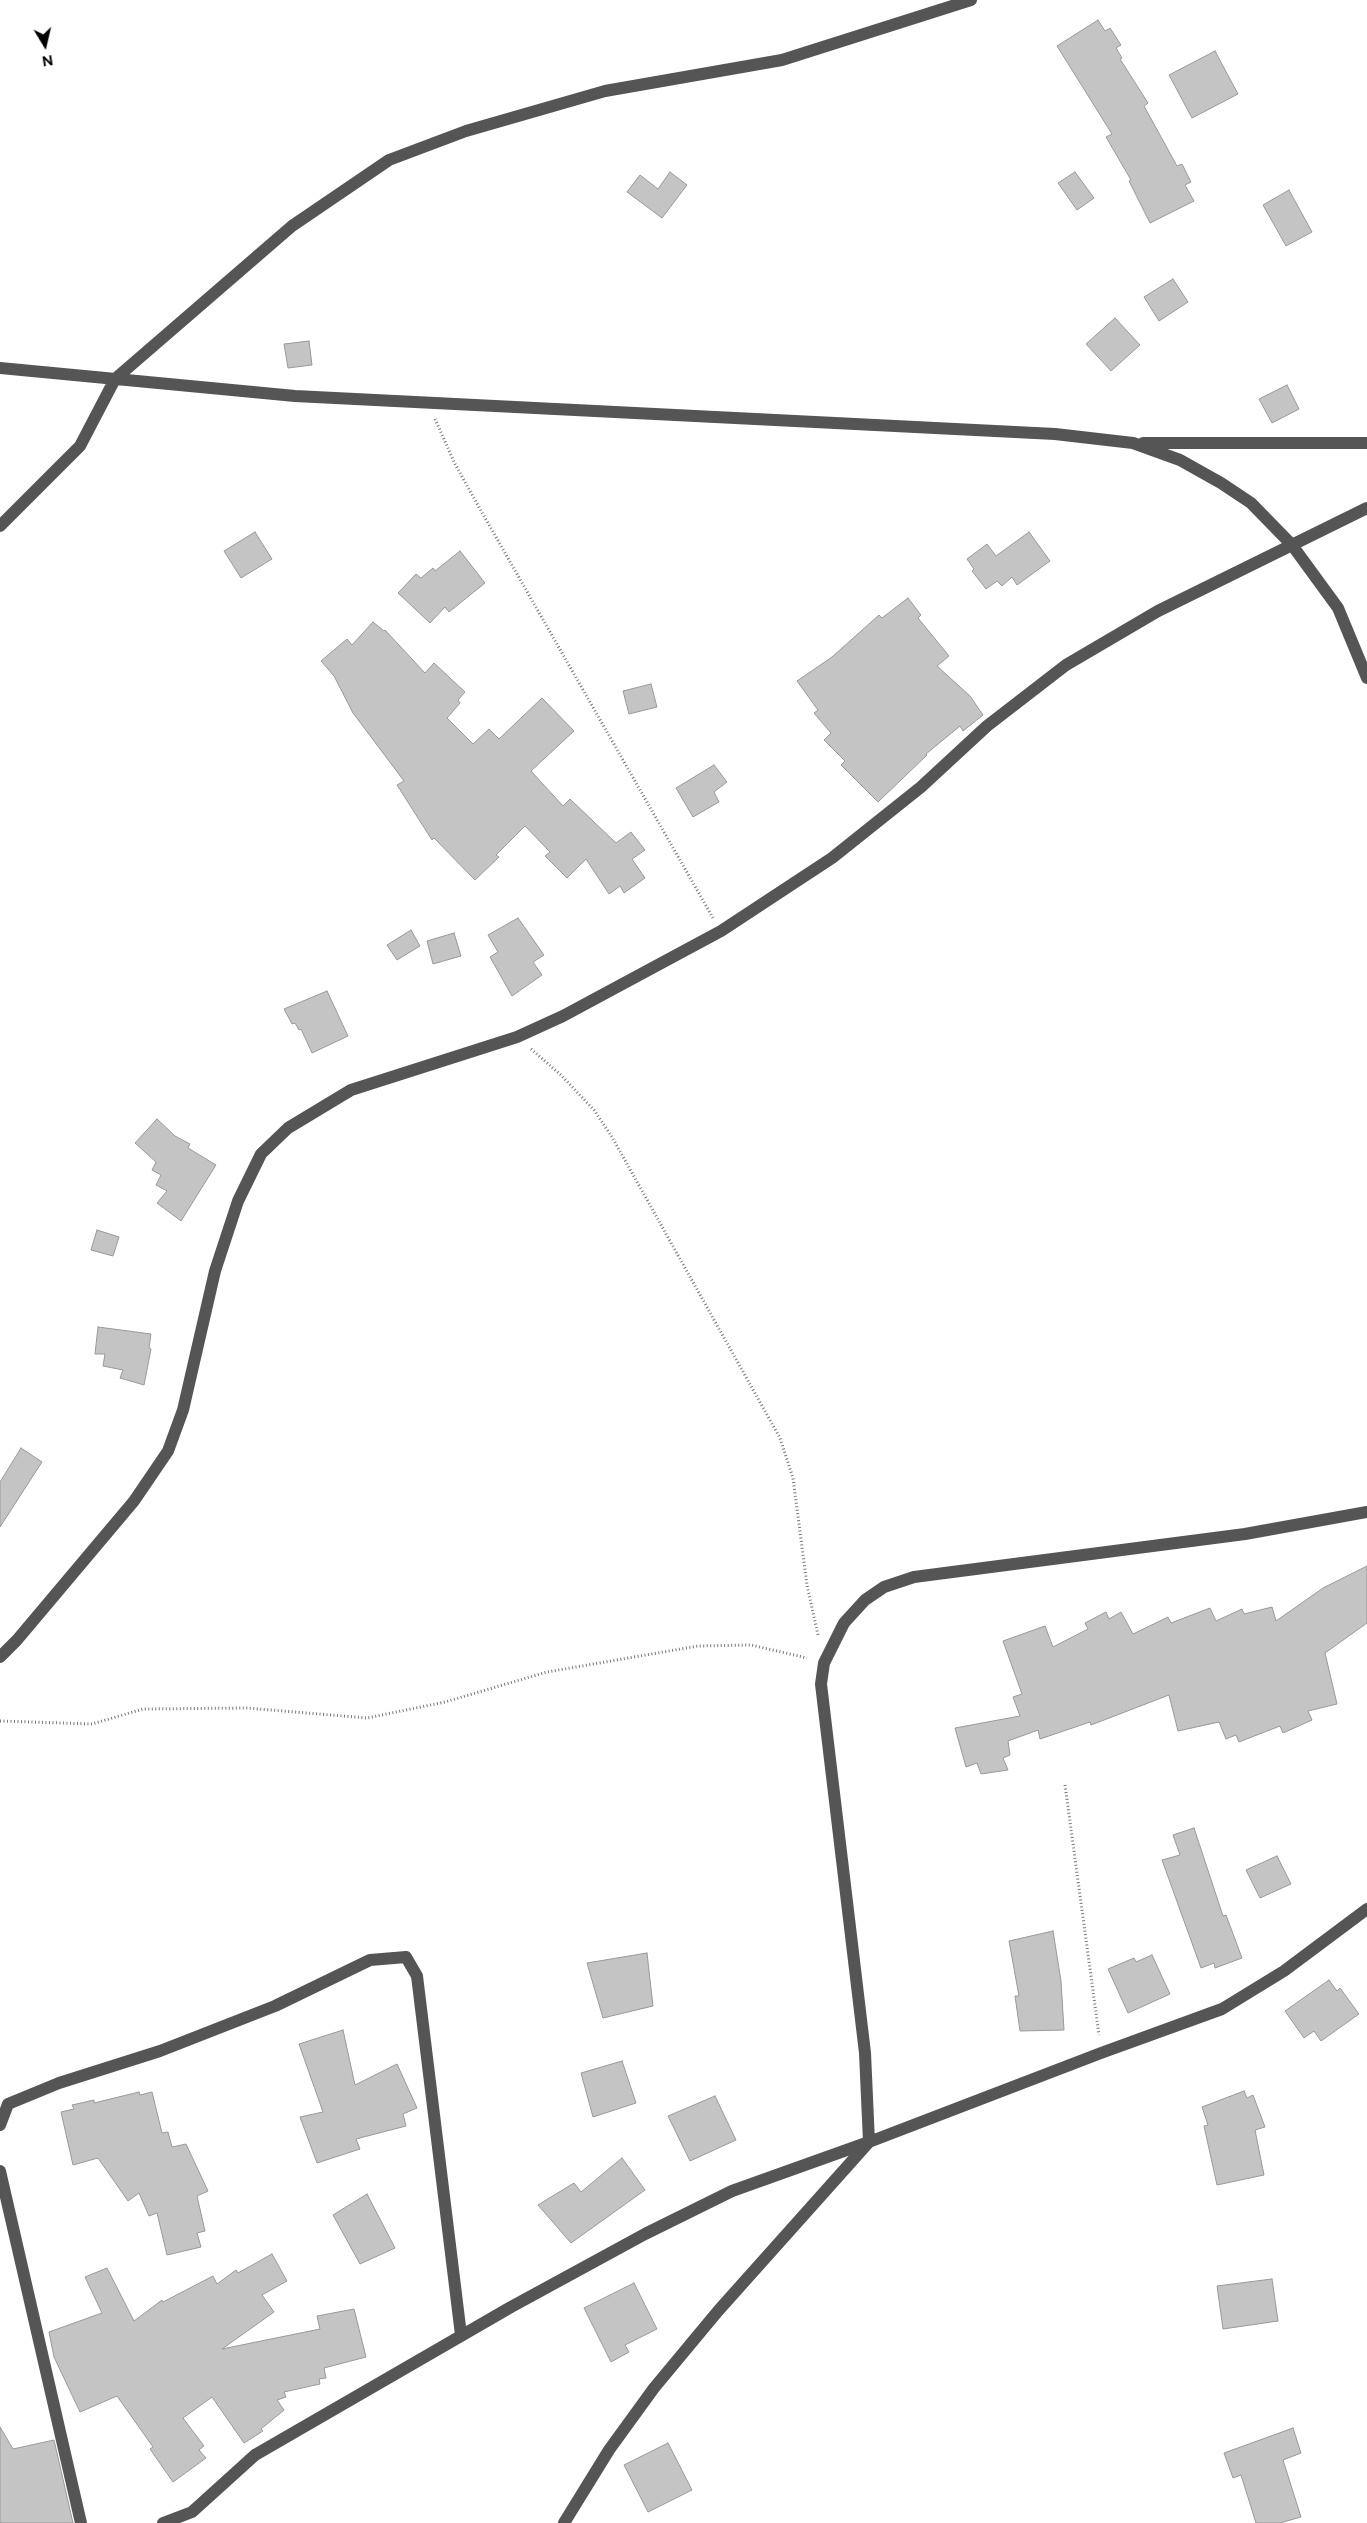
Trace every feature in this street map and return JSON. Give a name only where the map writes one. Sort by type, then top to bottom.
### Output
[{"type":"street","points":[[0,526],[80,446],[115,379],[292,226],[389,160],[466,131],[604,90],[782,60],[971,0]]},
{"type":"street","points":[[0,368],[295,396],[1055,434],[1133,443],[1367,443]]},
{"type":"street","points":[[1133,443],[1180,460],[1221,483],[1251,504],[1292,545],[1338,608],[1367,678]]},
{"type":"street","points":[[0,1656],[17,1640],[134,1501],[168,1451],[183,1410],[215,1271],[238,1201],[261,1154],[288,1128],[351,1090],[517,1037],[563,1016],[721,931],[832,858],[921,787],[986,726],[1066,665],[1158,611],[1367,508]]},
{"type":"street","points":[[564,2523],[610,2450],[654,2388],[718,2311],[869,2142],[865,2053],[820,1684],[824,1663],[844,1623],[865,1600],[884,1587],[914,1577],[1245,1534],[1367,1512]]},
{"type":"street","points":[[163,2523],[192,2512],[255,2455],[461,2336],[645,2234],[732,2191],[869,2142],[1222,2009],[1284,1971],[1367,1909]]},
{"type":"street","points":[[0,2125],[8,2104],[59,2083],[160,2052],[257,2013],[370,1960],[406,1957],[417,1976],[461,2336]]},
{"type":"street","points":[[0,2171],[81,2523]]},
{"type":"path","points":[[426,402],[455,464],[721,931]]},
{"type":"path","points":[[0,1720],[92,1724],[142,1709],[238,1708],[367,1718],[445,1702],[547,1672],[698,1646],[750,1645],[824,1663],[807,1585],[793,1478],[780,1438],[612,1137],[594,1110],[560,1075],[517,1037]]},
{"type":"path","points":[[1065,1785],[1101,2053]]},
{"type":"building","points":[[1098,20],[1105,31],[1110,28],[1121,45],[1116,48],[1122,58],[1120,59],[1148,103],[1144,106],[1177,166],[1182,164],[1191,182],[1185,185],[1194,201],[1150,223],[1129,181],[1131,180],[1106,137],[1112,134],[1057,46]]},
{"type":"building","points":[[1215,51],[1238,94],[1192,118],[1169,75]]},
{"type":"building","points":[[670,172],[687,185],[662,218],[627,192],[640,175],[658,189]]},
{"type":"building","points":[[1075,172],[1094,198],[1077,210],[1058,183]]},
{"type":"building","points":[[1289,190],[1312,232],[1286,246],[1263,205]]},
{"type":"building","points":[[1173,279],[1188,302],[1159,321],[1144,297]]},
{"type":"building","points":[[1115,318],[1140,345],[1111,371],[1086,344]]},
{"type":"building","points":[[309,341],[312,365],[288,368],[284,344]]},
{"type":"building","points":[[1287,385],[1299,409],[1272,423],[1259,399]]},
{"type":"building","points":[[255,532],[272,559],[241,578],[224,551]]},
{"type":"building","points":[[1029,532],[1050,561],[1017,585],[1012,577],[1002,586],[997,581],[986,589],[972,571],[974,569],[967,559],[987,544],[996,556]]},
{"type":"building","points":[[460,551],[485,583],[449,612],[445,607],[430,623],[398,593],[416,574],[421,578],[433,568],[435,571]]},
{"type":"building","points":[[908,598],[921,615],[918,618],[949,656],[937,666],[970,696],[983,715],[963,731],[960,726],[926,754],[878,802],[841,765],[845,761],[824,740],[831,733],[814,713],[818,710],[797,681],[832,657],[879,615],[882,618]]},
{"type":"building","points":[[373,622],[385,630],[425,673],[434,663],[465,692],[458,700],[460,703],[447,718],[473,744],[489,729],[499,739],[542,698],[574,731],[531,771],[563,806],[570,799],[616,843],[631,832],[645,850],[632,859],[645,878],[624,893],[620,886],[609,894],[586,859],[567,878],[545,856],[550,852],[525,826],[496,855],[499,857],[475,880],[434,838],[432,840],[397,785],[404,781],[353,713],[334,676],[321,661],[347,639],[352,645]]},
{"type":"building","points":[[651,684],[657,707],[629,714],[623,691]]},
{"type":"building","points":[[714,765],[727,782],[714,792],[719,802],[693,817],[676,788]]},
{"type":"building","points":[[518,918],[544,955],[533,962],[542,975],[512,996],[490,957],[498,952],[488,935]]},
{"type":"building","points":[[411,930],[420,946],[397,960],[387,945]]},
{"type":"building","points":[[454,933],[461,956],[433,964],[427,941]]},
{"type":"building","points":[[327,991],[348,1036],[312,1053],[301,1029],[299,1030],[295,1023],[292,1024],[284,1009]]},
{"type":"building","points":[[157,1119],[175,1136],[190,1144],[188,1148],[216,1165],[181,1221],[157,1203],[167,1191],[156,1185],[161,1175],[152,1170],[156,1162],[135,1143]]},
{"type":"building","points":[[97,1230],[119,1237],[113,1256],[91,1250]]},
{"type":"building","points":[[98,1327],[151,1334],[149,1348],[151,1349],[144,1385],[120,1378],[123,1370],[103,1366],[105,1354],[95,1354]]},
{"type":"building","points":[[21,1448],[42,1462],[0,1527],[0,1482]]},
{"type":"building","points":[[1367,1566],[1367,1623],[1325,1653],[1337,1704],[1308,1711],[1312,1720],[1283,1733],[1280,1726],[1239,1742],[1236,1735],[1226,1739],[1219,1722],[1178,1731],[1169,1695],[1091,1725],[1090,1722],[1040,1739],[1038,1730],[1008,1741],[1010,1755],[1003,1758],[1008,1770],[981,1774],[977,1763],[966,1767],[955,1728],[1020,1716],[1013,1697],[1022,1694],[1003,1641],[1045,1626],[1053,1647],[1088,1629],[1085,1623],[1106,1612],[1109,1619],[1121,1612],[1133,1634],[1168,1617],[1171,1623],[1210,1608],[1216,1621],[1242,1609],[1244,1614],[1272,1607],[1276,1621],[1323,1588]]},
{"type":"building","points":[[1194,1828],[1223,1916],[1226,1915],[1242,1958],[1215,1968],[1214,1963],[1201,1968],[1162,1860],[1180,1855],[1173,1835]]},
{"type":"building","points":[[1277,1856],[1291,1884],[1260,1898],[1246,1870]]},
{"type":"building","points":[[1053,1931],[1061,1981],[1064,2030],[1020,2031],[1015,1996],[1019,1996],[1009,1941]]},
{"type":"building","points":[[647,1953],[653,2006],[603,2018],[587,1963]]},
{"type":"building","points":[[1152,1955],[1170,1994],[1128,2013],[1108,1969],[1134,1958],[1136,1962]]},
{"type":"building","points":[[1329,1980],[1337,1991],[1340,1988],[1359,2014],[1321,2041],[1314,2031],[1304,2038],[1285,2011]]},
{"type":"building","points":[[343,2030],[355,2085],[397,2064],[417,2108],[403,2114],[406,2126],[356,2139],[360,2149],[317,2163],[300,2117],[323,2112],[299,2044]]},
{"type":"building","points":[[622,2061],[636,2103],[593,2117],[581,2073]]},
{"type":"building","points":[[1244,2091],[1247,2098],[1253,2095],[1265,2127],[1255,2130],[1264,2175],[1217,2185],[1204,2126],[1208,2125],[1202,2107]]},
{"type":"building","points":[[139,2092],[140,2095],[152,2092],[162,2133],[168,2132],[172,2147],[186,2144],[208,2191],[197,2196],[205,2231],[197,2233],[201,2247],[167,2255],[157,2213],[149,2216],[139,2193],[128,2201],[98,2158],[73,2165],[61,2112],[74,2109],[72,2105],[94,2100],[94,2103]]},
{"type":"building","points":[[715,2096],[736,2140],[690,2161],[668,2116]]},
{"type":"building","points":[[622,2158],[645,2190],[571,2243],[538,2205],[574,2183],[581,2192]]},
{"type":"building","points":[[367,2194],[395,2248],[360,2264],[333,2215]]},
{"type":"building","points":[[272,2254],[287,2281],[262,2295],[274,2312],[222,2349],[320,2329],[317,2316],[354,2309],[366,2357],[324,2368],[326,2378],[319,2379],[320,2384],[284,2392],[286,2397],[277,2400],[284,2410],[261,2429],[263,2431],[244,2443],[212,2397],[183,2418],[204,2446],[199,2450],[206,2458],[173,2482],[150,2449],[153,2447],[117,2396],[80,2412],[54,2357],[49,2332],[102,2313],[85,2277],[107,2268],[134,2321],[162,2300],[163,2302],[213,2276],[217,2284],[236,2270],[238,2273]]},
{"type":"building","points":[[1272,2279],[1278,2321],[1223,2329],[1217,2286]]},
{"type":"building","points":[[634,2283],[657,2329],[625,2345],[629,2352],[611,2362],[584,2308]]},
{"type":"building","points":[[0,2427],[13,2449],[54,2440],[73,2523],[0,2523]]},
{"type":"building","points":[[1293,2428],[1301,2453],[1283,2460],[1301,2517],[1280,2523],[1256,2523],[1241,2475],[1233,2478],[1224,2453]]},
{"type":"building","points":[[668,2443],[692,2490],[648,2512],[624,2465]]}]
